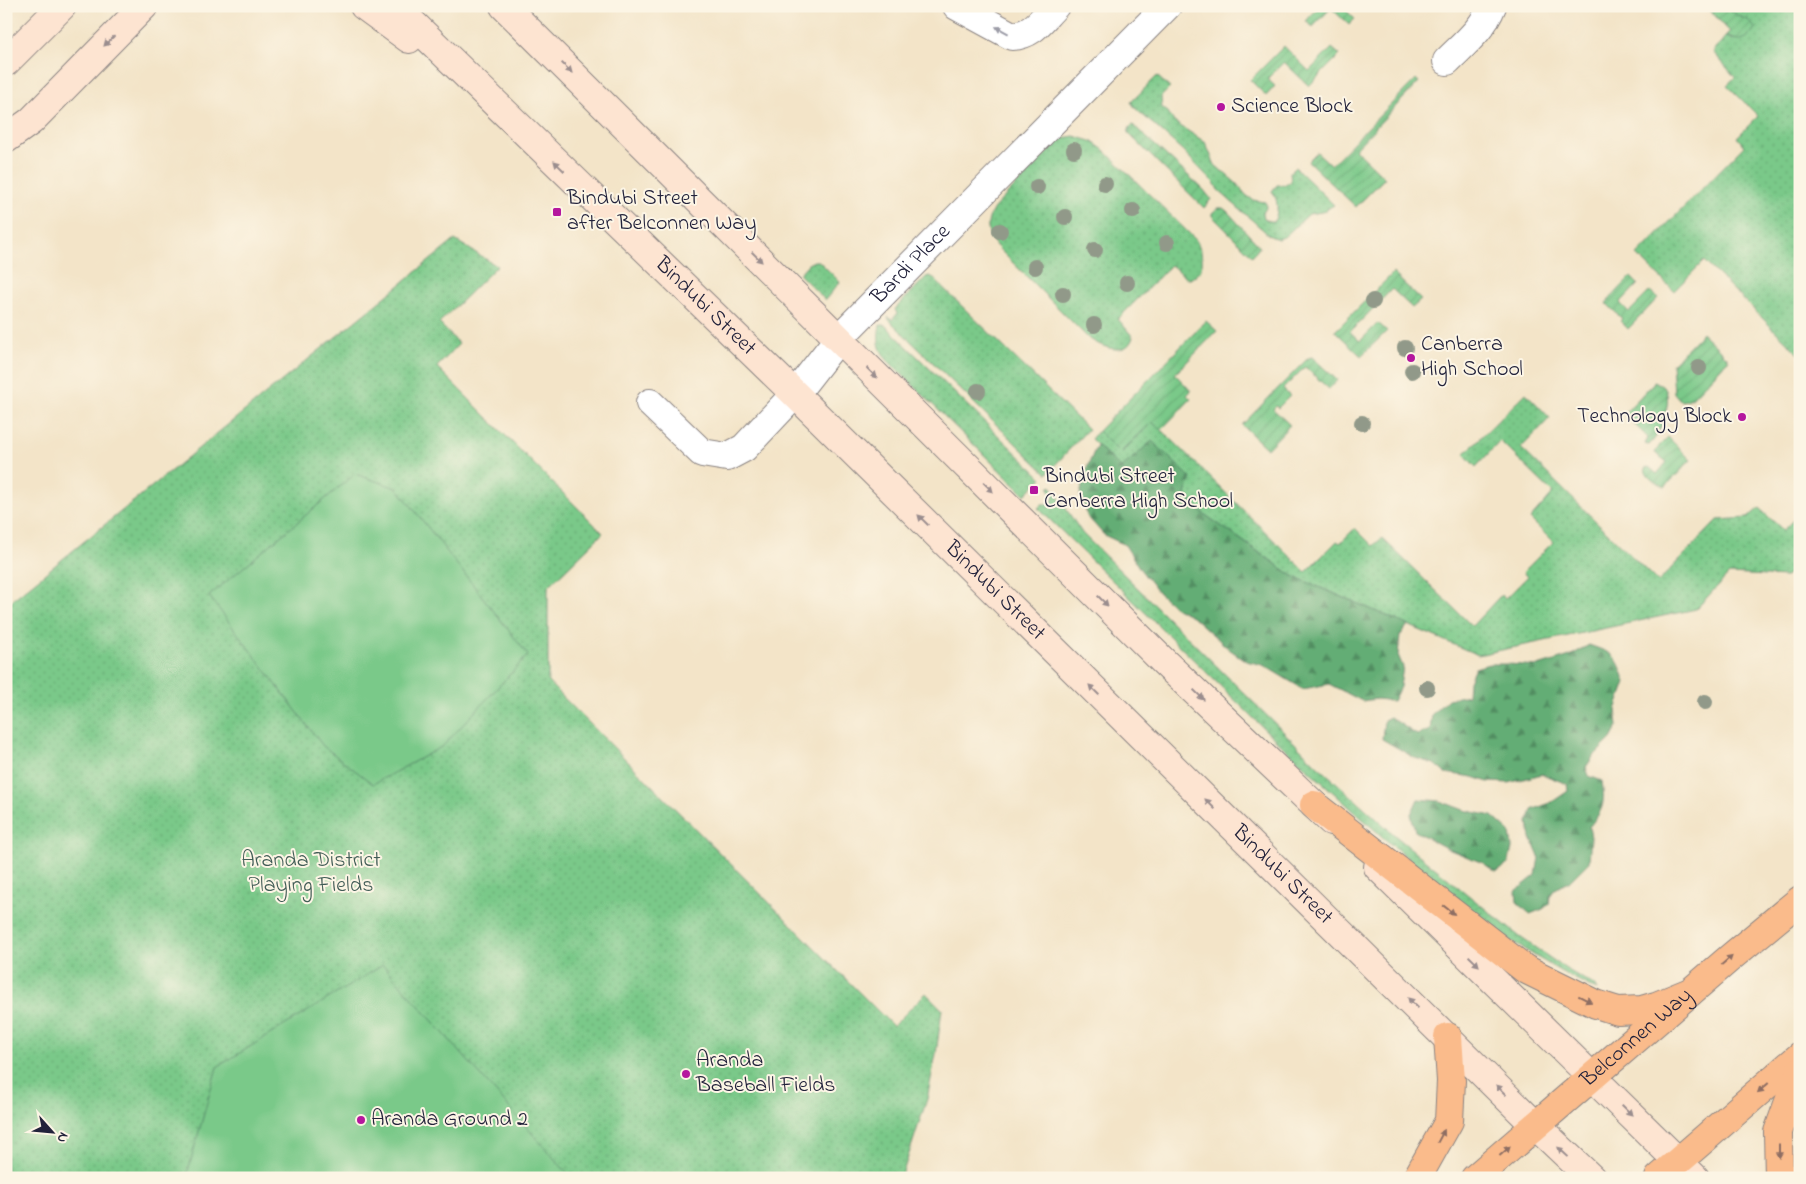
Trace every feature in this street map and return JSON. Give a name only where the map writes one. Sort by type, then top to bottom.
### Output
[{"type":"main road","points":[[6,62],[62,6]]},
{"type":"main road","points":[[6,139],[31,121],[144,6]]},
{"type":"main road","points":[[364,6],[490,100]]},
{"type":"main road","name":"Bindubi Street","points":[[395,6],[796,394],[1535,1125],[1591,1178]]},
{"type":"main road","points":[[504,6],[1157,655],[1592,1076],[1678,1172],[1800,1056]]},
{"type":"main road","points":[[510,6],[533,34]]},
{"type":"main road","points":[[1314,805],[1525,969],[1587,1000],[1618,1011],[1631,1011],[1656,1006],[1690,992]]},
{"type":"main road","name":"Belconnen Way","points":[[1475,1178],[1690,992],[1800,900]]},
{"type":"main road","points":[[1416,1178],[1448,1122],[1451,1082],[1448,1038]]},
{"type":"main road","points":[[1779,1178],[1778,1132],[1800,1071]]},
{"type":"street","points":[[956,6],[1012,36],[1021,36],[1030,32],[1055,6]]},
{"type":"street","name":"Bardi Place","points":[[650,403],[702,453],[727,456],[744,448],[796,394],[838,339],[1167,6]]},
{"type":"street","points":[[1447,61],[1478,30],[1487,19],[1492,6]]},
{"type":"green space","points":[[1320,6],[1342,6],[1355,19],[1349,25],[1331,8],[1313,27],[1306,21]]},
{"type":"green space","points":[[1706,6],[1725,6],[1738,16],[1748,20],[1755,28],[1749,36],[1742,40],[1735,40],[1726,36],[1730,32]]},
{"type":"green space","points":[[1725,6],[1800,6],[1800,355],[1704,261],[1674,291],[1637,255],[1744,146],[1737,137],[1758,116],[1727,85],[1735,77],[1713,52],[1726,36],[1732,40],[1748,20],[1738,16]]},
{"type":"green space","points":[[1284,46],[1309,71],[1332,48],[1340,55],[1309,86],[1284,62],[1267,79],[1275,86],[1266,96],[1250,80]]},
{"type":"green space","points":[[1157,76],[1170,88],[1161,97],[1162,108],[1168,112],[1174,122],[1205,142],[1215,165],[1236,183],[1246,195],[1253,200],[1265,202],[1267,206],[1263,213],[1264,218],[1274,221],[1277,214],[1277,206],[1276,198],[1272,191],[1277,185],[1285,185],[1291,182],[1290,172],[1295,167],[1334,205],[1322,212],[1309,214],[1284,237],[1278,239],[1270,236],[1218,190],[1215,184],[1182,150],[1136,109],[1131,102]]},
{"type":"green space","points":[[1416,79],[1419,82],[1355,149],[1385,178],[1356,207],[1308,161],[1317,152],[1331,165]]},
{"type":"green space","points":[[1133,125],[1203,189],[1211,199],[1204,208],[1128,133]]},
{"type":"green space","points":[[1074,136],[1091,141],[1104,150],[1196,240],[1201,251],[1202,263],[1198,273],[1188,279],[1171,265],[1118,319],[1133,337],[1130,344],[1125,348],[1105,347],[1086,336],[997,247],[988,228],[989,218],[994,208],[1056,143],[1064,138]]},
{"type":"green space","points":[[1218,208],[1223,208],[1227,211],[1259,246],[1252,256],[1212,216],[1212,213]]},
{"type":"green space","name":"Aranda District Playing Fields","points":[[455,240],[497,266],[439,323],[459,344],[437,367],[603,533],[548,587],[548,682],[893,1026],[926,993],[942,1009],[927,1099],[901,1178],[6,1178],[6,605]]},
{"type":"green space","points":[[819,261],[840,282],[825,300],[799,274],[808,264]]},
{"type":"green space","points":[[1393,273],[1421,300],[1412,308],[1392,289],[1350,332],[1360,341],[1378,323],[1387,331],[1361,356],[1335,331]]},
{"type":"green space","points":[[929,276],[1088,429],[1047,474],[889,320],[888,317],[892,320],[897,314],[895,309]]},
{"type":"green space","points":[[1631,277],[1638,284],[1620,303],[1629,312],[1650,291],[1658,298],[1628,329],[1620,321],[1622,319],[1606,303]]},
{"type":"green space","points":[[1206,321],[1217,331],[1175,374],[1191,391],[1187,395],[1191,399],[1161,430],[1152,422],[1120,453],[1098,431]]},
{"type":"green space","points":[[880,325],[885,325],[1042,478],[1025,495],[887,360],[879,343]]},
{"type":"green space","points":[[1702,333],[1729,359],[1693,397],[1681,401],[1674,393],[1672,364]]},
{"type":"green space","points":[[1312,357],[1337,380],[1329,389],[1305,367],[1283,389],[1290,396],[1278,408],[1276,406],[1273,409],[1290,425],[1267,449],[1242,425],[1308,358]]},
{"type":"green space","points":[[1654,382],[1662,385],[1666,390],[1667,406],[1662,425],[1649,445],[1645,444],[1648,438],[1624,414]]},
{"type":"green space","points":[[1526,393],[1550,418],[1521,448],[1658,582],[1718,520],[1748,518],[1759,508],[1783,530],[1800,513],[1800,562],[1786,577],[1729,574],[1696,609],[1478,655],[1293,576],[1204,514],[1185,494],[1121,468],[1091,439],[1098,431],[1121,453],[1153,421],[1306,572],[1337,541],[1340,543],[1355,528],[1373,546],[1382,538],[1472,626],[1501,595],[1505,599],[1527,577],[1523,572],[1553,542],[1530,519],[1553,493],[1500,441],[1476,467],[1464,454]]},
{"type":"green space","points":[[1668,437],[1691,460],[1665,487],[1650,478],[1645,468],[1649,467],[1657,474],[1667,462],[1655,453]]},
{"type":"green space","points":[[1152,441],[1191,478],[1185,494],[1204,514],[1293,576],[1408,625],[1400,636],[1398,655],[1403,667],[1400,687],[1393,701],[1377,699],[1362,701],[1329,684],[1303,689],[1263,665],[1246,661],[1229,649],[1192,616],[1176,608],[1159,593],[1140,569],[1125,545],[1104,535],[1087,516],[1080,495],[1086,470],[1097,445],[1121,468]]},
{"type":"green space","points":[[355,474],[397,488],[528,655],[443,746],[373,784],[323,746],[209,596]]},
{"type":"green space","points":[[1051,486],[1082,533],[1318,766],[1398,838],[1520,937],[1566,969],[1594,985],[1597,990],[1560,971],[1504,937],[1479,918],[1386,840],[1284,748],[1038,508],[1042,504],[1049,504],[1054,498],[1049,488]]},
{"type":"green space","points":[[1589,645],[1605,651],[1614,657],[1620,666],[1626,682],[1616,710],[1618,726],[1611,739],[1586,767],[1589,776],[1602,781],[1602,806],[1589,827],[1591,837],[1589,862],[1569,882],[1555,889],[1550,896],[1549,904],[1543,909],[1530,914],[1517,902],[1516,891],[1536,875],[1539,857],[1531,838],[1528,822],[1532,810],[1552,802],[1568,791],[1567,784],[1542,774],[1509,783],[1488,782],[1473,777],[1445,773],[1434,764],[1415,758],[1382,739],[1384,720],[1390,717],[1417,735],[1430,730],[1432,714],[1448,699],[1468,695],[1469,681],[1475,668],[1489,664],[1538,666],[1570,656]]},
{"type":"green space","points":[[1418,799],[1440,801],[1464,810],[1492,816],[1510,832],[1512,848],[1508,864],[1496,872],[1483,863],[1448,849],[1415,831],[1411,814]]},
{"type":"green space","name":"Aranda Ground 2","points":[[383,965],[568,1174],[568,1178],[186,1178],[217,1067]]},
{"type":"place","name":"Science Block","points":[[1221,107]]},
{"type":"place","name":"Bindubi Street after Belconnen Way","points":[[557,212]]},
{"type":"place","name":"Canberra High School","points":[[1411,358]]},
{"type":"place","name":"Technology Block","points":[[1742,417]]},
{"type":"place","name":"Bindubi Street Canberra High School","points":[[1034,490]]},
{"type":"place","name":"Aranda Baseball Fields","points":[[686,1074]]},
{"type":"place","name":"Aranda Ground 2","points":[[361,1120]]}]
